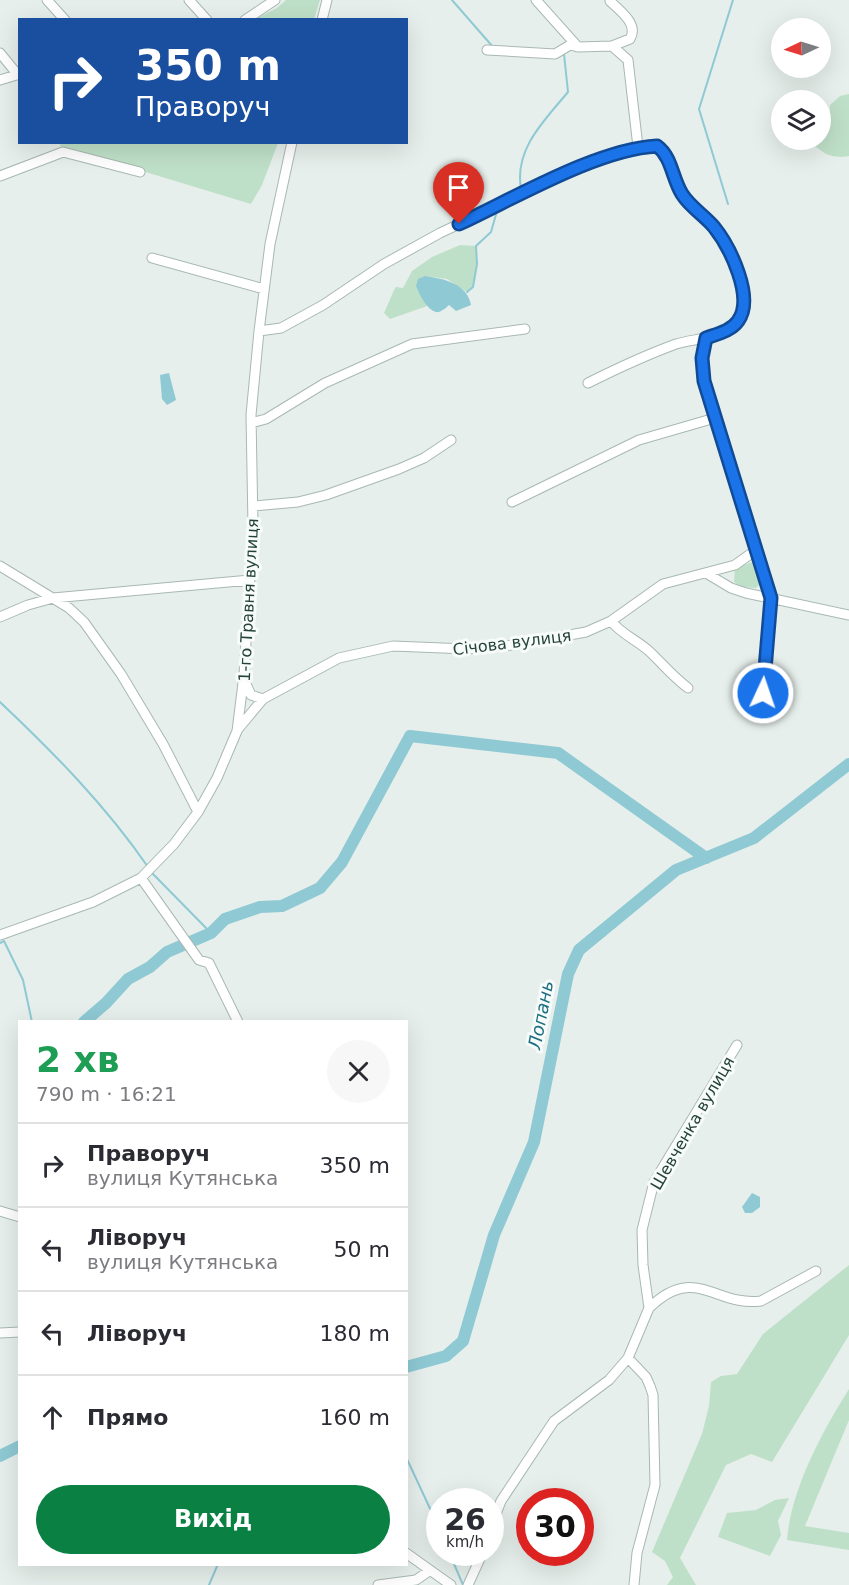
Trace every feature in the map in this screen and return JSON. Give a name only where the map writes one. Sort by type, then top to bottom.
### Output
[{"type":"street","points":[[46,0],[63,18]]},
{"type":"street","points":[[189,0],[205,18]]},
{"type":"street","points":[[248,18],[275,0]]},
{"type":"street","points":[[322,18],[327,0]]},
{"type":"street","points":[[537,0],[578,47]]},
{"type":"street","points":[[487,50],[559,52],[570,45],[578,47],[612,46],[630,39],[632,28],[629,21],[610,1]]},
{"type":"street","points":[[612,46],[628,60],[630,65],[638,147]]},
{"type":"street","points":[[0,53],[18,73]]},
{"type":"street","points":[[0,80],[18,74]]},
{"type":"street","points":[[54,155],[55,144]]},
{"type":"street","name":"1-го Травня вулиця","points":[[0,935],[93,902],[141,878],[174,844],[198,812],[217,778],[237,730],[244,680],[250,580],[253,506],[251,423],[259,331],[270,244],[292,144]]},
{"type":"street","points":[[259,331],[281,328],[323,305],[384,264],[440,233],[581,167],[638,147],[657,146],[665,152],[683,195],[714,227],[724,242],[744,292],[745,308],[738,321],[728,330],[706,338],[674,345],[588,383]]},
{"type":"street","points":[[0,176],[63,152],[140,172]]},
{"type":"street","points":[[152,258],[264,289]]},
{"type":"street","points":[[251,423],[266,419],[325,383],[412,344],[525,329]]},
{"type":"street","points":[[706,338],[702,358],[704,381],[771,598],[763,693]]},
{"type":"street","points":[[512,502],[639,440],[715,418]]},
{"type":"street","points":[[253,506],[298,502],[326,495],[399,469],[424,458],[451,440]]},
{"type":"street","name":"Січова вулиця","points":[[237,730],[263,699],[321,666],[368,650],[393,646],[455,650],[514,645],[586,632],[611,621],[663,584],[735,565],[756,550]]},
{"type":"street","points":[[0,566],[69,608],[84,622],[121,674],[163,744],[198,812]]},
{"type":"street","points":[[706,573],[731,588],[849,615]]},
{"type":"street","points":[[0,617],[28,604],[53,598],[250,580]]},
{"type":"street","points":[[611,621],[616,628],[650,652],[668,673],[688,688]]},
{"type":"street","points":[[244,680],[251,695],[263,699]]},
{"type":"street","points":[[141,878],[199,960],[209,963],[237,1020]]},
{"type":"street","name":"Шевченка вулиця","points":[[650,1308],[643,1265],[642,1230],[654,1182],[738,1046]]},
{"type":"street","points":[[0,1211],[18,1216]]},
{"type":"street","points":[[504,1496],[554,1421],[609,1380],[628,1359],[650,1308],[665,1293],[679,1288],[707,1290],[751,1303],[760,1301],[816,1270]]},
{"type":"street","points":[[0,1333],[18,1332]]},
{"type":"street","points":[[628,1359],[646,1377],[651,1386],[655,1446],[655,1485],[637,1553],[634,1585]]},
{"type":"street","points":[[408,1554],[451,1585]]},
{"type":"street","points":[[468,1585],[477,1566]]},
{"type":"street","points":[[378,1585],[416,1580],[429,1570]]},
{"type":"green space","points":[[286,0],[320,0],[314,18],[257,18],[277,8]]},
{"type":"green space","points":[[849,94],[849,156],[837,157],[820,150],[831,150],[831,104],[840,96]]},
{"type":"green space","points":[[60,144],[278,144],[262,185],[251,204],[60,146]]},
{"type":"green space","points":[[460,245],[476,246],[477,264],[473,287],[467,292],[447,279],[425,276],[430,305],[390,319],[384,313],[396,287],[403,288],[412,271],[432,257]]},
{"type":"green space","points":[[752,562],[757,567],[762,582],[756,588],[742,587],[734,582],[735,569]]},
{"type":"green space","points":[[849,1265],[849,1335],[772,1462],[751,1454],[726,1465],[680,1558],[696,1585],[667,1585],[673,1577],[665,1561],[652,1552],[702,1434],[709,1406],[711,1382],[721,1376],[737,1374],[763,1334]]},
{"type":"green space","points":[[849,1389],[849,1420],[805,1526],[849,1533],[849,1550],[787,1540],[801,1481],[828,1424]]},
{"type":"green space","points":[[789,1498],[778,1521],[781,1535],[770,1556],[718,1537],[727,1513],[756,1510],[775,1500]]},
{"type":"water","points":[[425,276],[454,283],[465,292],[471,305],[456,311],[449,305],[439,312],[432,310],[416,286],[418,279]]},
{"type":"water","points":[[169,373],[176,400],[167,405],[162,399],[160,375]]},
{"type":"water","points":[[752,1193],[760,1197],[760,1207],[752,1213],[745,1213],[742,1207]]},
{"type":"waterway","points":[[452,0],[493,47]]},
{"type":"waterway","points":[[728,204],[699,109],[733,0]]},
{"type":"waterway","points":[[514,193],[521,189],[520,175],[526,148],[541,125],[568,92],[564,54]]},
{"type":"waterway","points":[[467,292],[473,287],[477,264],[476,246],[491,232],[497,211]]},
{"type":"waterway","points":[[0,702],[78,781],[115,823],[148,867]]},
{"type":"waterway","points":[[86,1020],[128,979],[150,967],[167,952],[211,933],[225,919],[260,907],[282,906],[320,888],[342,862],[410,736],[558,753],[706,858]]},
{"type":"waterway","name":"Лопань","points":[[408,1366],[446,1356],[463,1341],[494,1235],[534,1142],[568,974],[579,950],[676,870],[754,838],[849,764]]},
{"type":"waterway","points":[[151,872],[211,933]]},
{"type":"waterway","points":[[0,943],[4,941],[23,980],[32,1020]]},
{"type":"waterway","name":"Лопань","points":[[0,1456],[18,1447]]},
{"type":"waterway","points":[[408,1461],[426,1500]]},
{"type":"waterway","points":[[209,1585],[217,1566]]},
{"type":"waterway","points":[[455,1566],[463,1585]]},
{"type":"route","points":[[459,224],[610,155],[638,147],[657,146],[665,152],[683,195],[714,227],[724,242],[744,292],[745,308],[738,321],[728,330],[706,338],[702,358],[704,381],[771,598],[763,693]]}]
